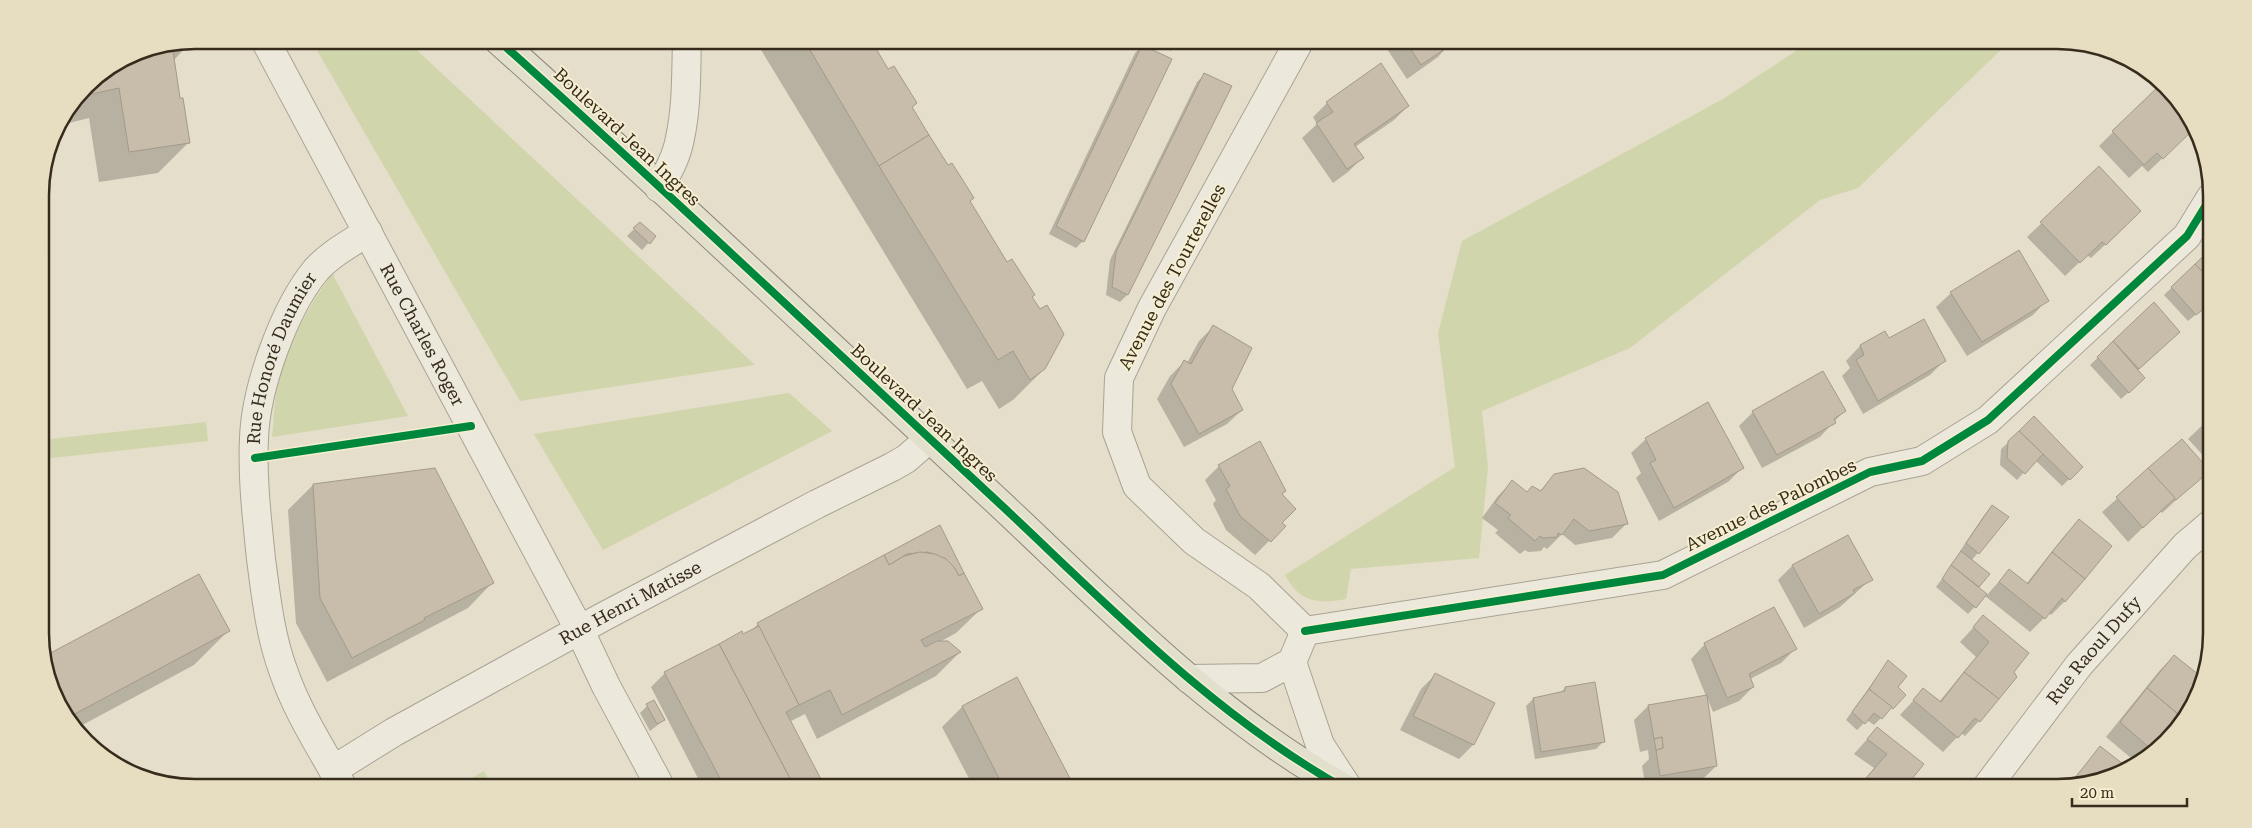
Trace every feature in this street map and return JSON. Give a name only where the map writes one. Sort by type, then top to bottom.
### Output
[{"type":"main road","name":"Boulevard Jean Ingres","points":[[508,49],[820,336],[1189,680],[1272,743],[1331,779]]},
{"type":"street","name":"Rue Charles Roger","points":[[270,49],[580,631],[606,686],[656,779]]},
{"type":"street","points":[[659,188],[671,166],[680,139],[685,103],[687,49]]},
{"type":"street","name":"Avenue des Tourterelles","points":[[1295,49],[1152,308],[1119,378],[1117,432],[1137,486],[1194,541],[1259,586],[1306,632]]},
{"type":"street","name":"Avenue des Palombes","points":[[1306,632],[1663,575],[1870,472],[1922,461],[1988,420],[2187,236],[2203,210]]},
{"type":"street","name":"Rue Honoré Daumier","points":[[338,779],[293,697],[274,643],[257,520],[254,439],[263,385],[290,310],[318,268],[336,253],[368,232]]},
{"type":"street","name":"Rue Henri Matisse","points":[[338,779],[394,732],[817,504],[892,467],[906,459],[929,439]]},
{"type":"street","name":"Rue Raoul Dufy","points":[[1993,779],[2079,665],[2185,546],[2203,531]]},
{"type":"street","points":[[1189,680],[1262,678],[1292,662],[1306,632]]},
{"type":"street","points":[[1292,662],[1320,745],[1341,779]]},
{"type":"green space","points":[[316,49],[416,49],[755,365],[520,401]]},
{"type":"green space","points":[[1799,49],[2002,49],[1858,188],[1820,200],[1630,348],[1482,411],[1488,467],[1479,558],[1351,569],[1346,599],[1318,601],[1304,596],[1297,591],[1285,575],[1455,467],[1438,333],[1462,241],[1723,99]]},
{"type":"green space","points":[[332,273],[408,416],[272,437],[277,387],[286,356],[306,314]]},
{"type":"green space","points":[[789,393],[832,431],[603,550],[534,434]]},
{"type":"green space","points":[[206,422],[208,441],[49,458],[49,439]]},
{"type":"green space","points":[[484,771],[488,779],[470,779]]},
{"type":"building","points":[[809,49],[876,49],[888,69],[894,66],[917,103],[912,107],[929,135],[879,166]]},
{"type":"building","points":[[1140,49],[1151,49],[1172,59],[1084,242],[1056,226]]},
{"type":"building","points":[[1411,49],[1445,49],[1421,65]]},
{"type":"building","points":[[173,51],[180,98],[183,98],[190,143],[129,152],[119,88],[90,94],[122,68],[139,60]]},
{"type":"building","points":[[1381,63],[1409,106],[1354,144],[1364,158],[1347,169],[1316,123],[1333,112],[1326,102]]},
{"type":"building","points":[[1204,73],[1232,86],[1128,295],[1112,287],[1116,252]]},
{"type":"building","points":[[2156,89],[2173,106],[2189,133],[2163,159],[2157,153],[2144,165],[2112,131]]},
{"type":"building","points":[[929,135],[948,165],[952,163],[974,198],[970,201],[1007,262],[1012,259],[1035,295],[1032,297],[1040,309],[1047,305],[1064,334],[1045,369],[1030,380],[1013,351],[998,360],[879,166]]},
{"type":"building","points":[[2099,166],[2141,211],[2106,245],[2102,242],[2080,263],[2040,222]]},
{"type":"building","points":[[640,222],[656,236],[650,244],[633,228]]},
{"type":"building","points":[[2019,250],[2049,301],[1982,342],[1950,292]]},
{"type":"building","points":[[2203,256],[2203,272],[2195,264]]},
{"type":"building","points":[[2195,264],[2203,272],[2203,309],[2196,315],[2171,287]]},
{"type":"building","points":[[2154,302],[2180,332],[2139,369],[2113,341]]},
{"type":"building","points":[[1924,319],[1946,361],[1878,401],[1856,360],[1864,355],[1860,345],[1885,331],[1889,338]]},
{"type":"building","points":[[1213,325],[1252,348],[1232,389],[1243,410],[1199,434],[1171,384],[1184,360],[1191,364]]},
{"type":"building","points":[[2113,341],[2145,378],[2129,393],[2097,357]]},
{"type":"building","points":[[1823,371],[1846,411],[1834,419],[1836,423],[1777,455],[1752,411]]},
{"type":"building","points":[[1708,402],[1744,468],[1674,508],[1650,463],[1656,460],[1645,438]]},
{"type":"building","points":[[2034,416],[2083,467],[2070,480],[2019,431]]},
{"type":"building","points":[[2019,431],[2043,454],[2025,474],[2007,458],[2008,441]]},
{"type":"building","points":[[2182,439],[2203,463],[2203,477],[2176,500],[2148,468]]},
{"type":"building","points":[[1260,441],[1286,491],[1282,494],[1296,509],[1282,523],[1286,526],[1271,542],[1240,516],[1226,489],[1230,486],[1218,465]]},
{"type":"building","points":[[435,468],[494,583],[424,618],[425,620],[352,658],[320,598],[313,484]]},
{"type":"building","points":[[1584,468],[1618,492],[1628,524],[1589,531],[1574,519],[1562,535],[1558,533],[1557,537],[1543,538],[1540,536],[1535,541],[1508,518],[1511,515],[1495,503],[1512,480],[1527,492],[1532,486],[1541,491],[1554,474]]},
{"type":"building","points":[[2148,468],[2175,498],[2143,528],[2116,497]]},
{"type":"building","points":[[1992,505],[2009,517],[1979,554],[1966,543]]},
{"type":"building","points":[[2079,519],[2112,546],[2085,579],[2052,552]]},
{"type":"building","points":[[940,525],[964,573],[959,576],[946,559],[928,552],[907,554],[889,565],[884,555]]},
{"type":"building","points":[[1848,535],[1873,580],[1853,590],[1855,593],[1819,614],[1792,565]]},
{"type":"building","points":[[1961,551],[1990,574],[1979,587],[1951,565]]},
{"type":"building","points":[[920,552],[935,554],[946,559],[959,576],[964,573],[983,609],[921,640],[925,647],[937,641],[948,641],[961,652],[842,715],[830,690],[799,705],[757,623],[884,555],[889,565],[904,556]]},
{"type":"building","points":[[2052,552],[2085,579],[2065,602],[2062,598],[2045,619],[1999,582],[2009,569],[2028,584]]},
{"type":"building","points":[[1951,565],[1987,594],[1976,608],[1942,579]]},
{"type":"building","points":[[199,574],[230,631],[73,715],[57,680],[50,653]]},
{"type":"building","points":[[1774,607],[1797,649],[1749,674],[1754,687],[1727,698],[1704,643]]},
{"type":"building","points":[[1983,615],[2029,653],[2014,672],[2017,677],[1999,699],[1964,672],[1989,642],[1973,627]]},
{"type":"building","points":[[759,626],[799,705],[786,712],[821,779],[790,779],[719,644],[742,631],[743,634]]},
{"type":"building","points":[[719,644],[790,779],[720,779],[664,672]]},
{"type":"building","points":[[2174,655],[2197,674],[2188,698],[2179,715],[2147,688]]},
{"type":"building","points":[[1888,660],[1907,676],[1898,687],[1906,695],[1893,709],[1869,689]]},
{"type":"building","points":[[1964,672],[1999,699],[1980,722],[1975,718],[1958,738],[1913,700],[1923,688],[1941,702]]},
{"type":"building","points":[[1435,673],[1495,703],[1474,745],[1413,716]]},
{"type":"building","points":[[1017,677],[1070,779],[999,779],[962,706]]},
{"type":"building","points":[[1595,682],[1605,742],[1541,752],[1533,698],[1565,691],[1565,687]]},
{"type":"building","points":[[2147,688],[2179,715],[2148,747],[2120,722]]},
{"type":"building","points":[[1869,689],[1892,707],[1882,719],[1874,713],[1865,724],[1852,712]]},
{"type":"building","points":[[1707,695],[1717,766],[1660,776],[1656,750],[1663,748],[1662,737],[1654,739],[1648,705]]},
{"type":"building","points":[[654,700],[665,720],[657,724],[646,704]]},
{"type":"building","points":[[1877,727],[1924,764],[1912,779],[1865,779],[1887,754],[1867,739]]},
{"type":"building","points":[[1662,737],[1663,748],[1656,750],[1654,739]]},
{"type":"building","points":[[2100,746],[2123,764],[2104,771],[2075,778]]},
{"type":"cycle path","points":[[508,49],[687,212],[1163,656],[1250,727],[1329,779]]},
{"type":"cycle path","points":[[1305,631],[1663,575],[1870,472],[1922,461],[1988,420],[2187,236],[2203,210]]},
{"type":"cycle path","points":[[255,458],[471,426]]}]
